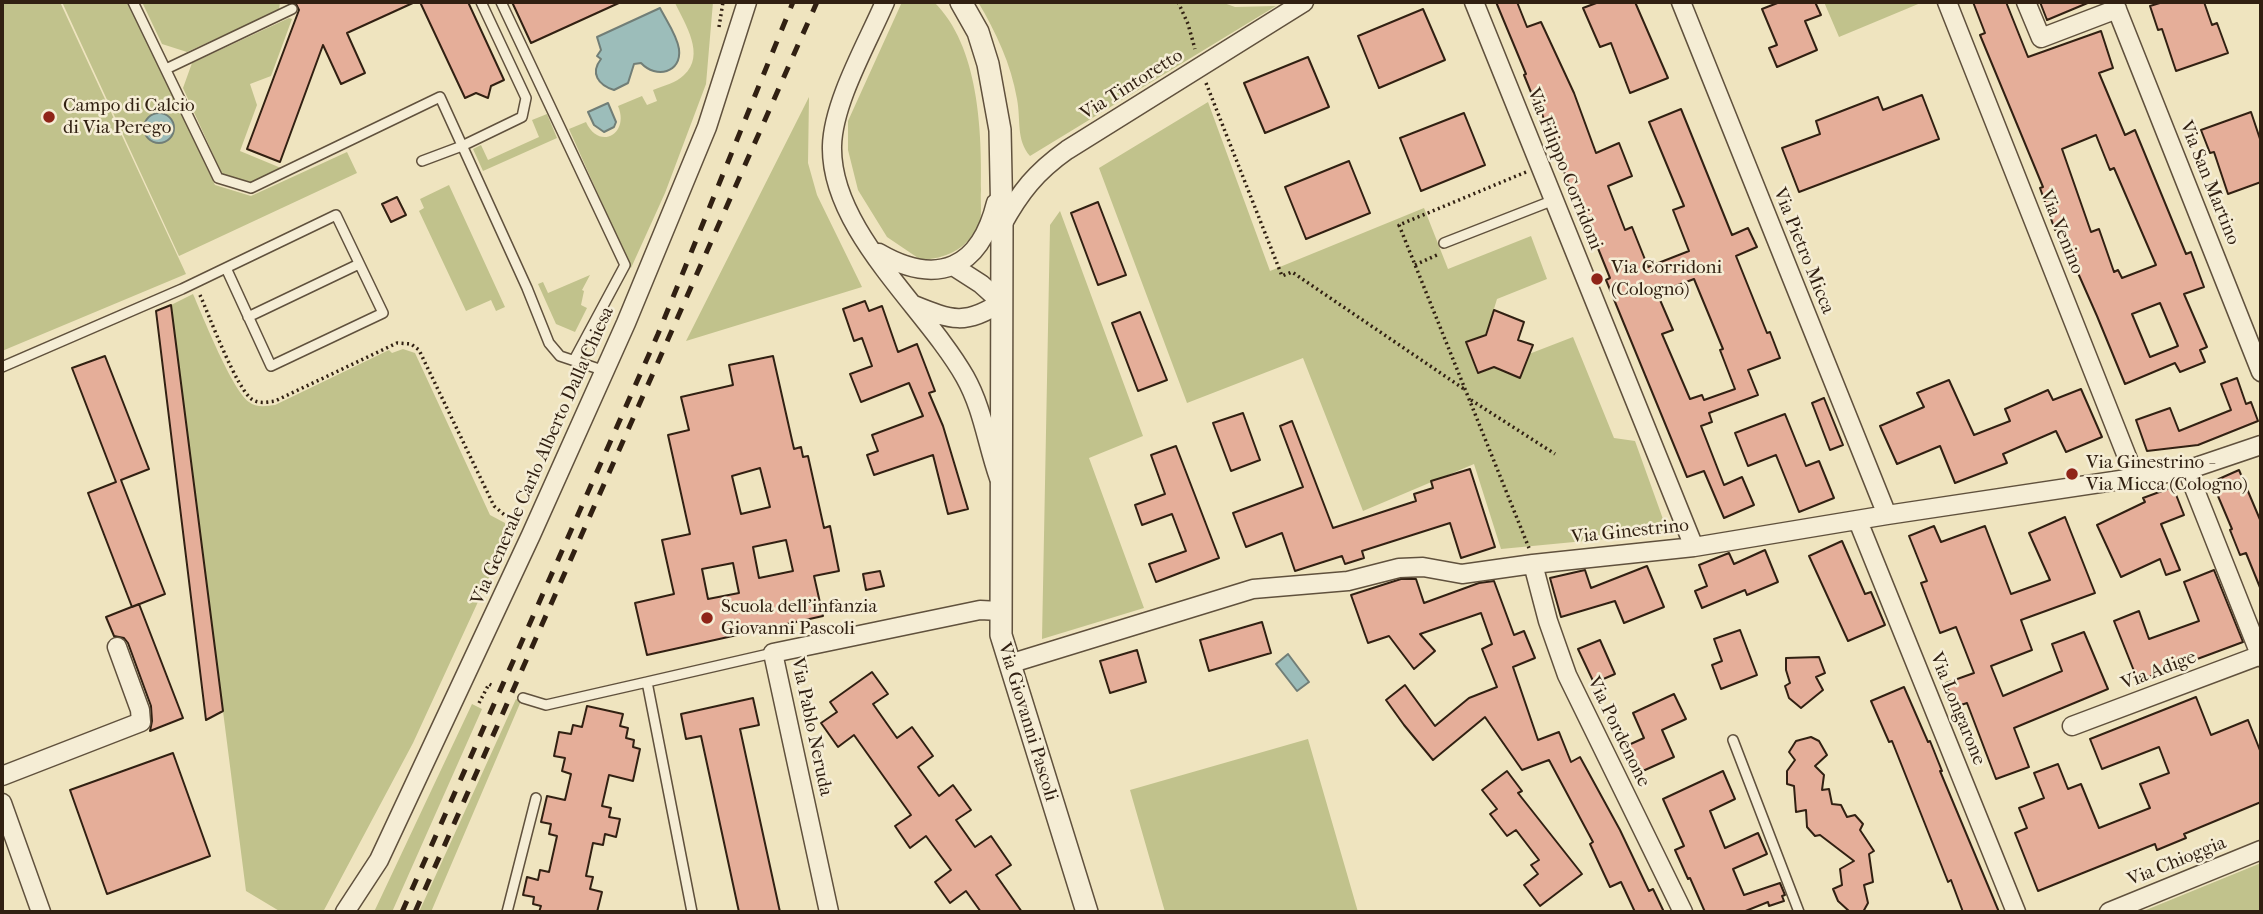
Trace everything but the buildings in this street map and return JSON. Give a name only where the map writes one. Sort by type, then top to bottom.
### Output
[{"type":"street","name":"Via Generale Carlo Alberto Dalla Chiesa","points":[[345,912],[379,860],[605,372],[707,127],[747,2]]},
{"type":"street","name":"Via Giovanni Pascoli","points":[[885,2],[842,102],[834,130],[833,164],[850,215],[964,375],[981,411],[988,445],[1001,485]]},
{"type":"street","name":"Via Giovanni Pascoli","points":[[961,2],[978,32],[993,82],[1000,130],[1001,635],[1087,912]]},
{"type":"street","name":"Via Tintoretto","points":[[1002,225],[1021,193],[1044,167],[1067,150],[1304,2]]},
{"type":"street","name":"Via Filippo Corridoni","points":[[1474,2],[1694,547]]},
{"type":"street","name":"Via Pietro Micca","points":[[1681,2],[1887,515]]},
{"type":"street","name":"Via Venino","points":[[1947,2],[2135,477]]},
{"type":"street","name":"Via San Martino","points":[[2026,2],[2041,38],[2115,6],[2261,372]]},
{"type":"street","points":[[872,249],[896,263],[914,268],[953,266],[982,242],[991,222],[1001,183]]},
{"type":"street","points":[[912,305],[939,316],[962,319],[983,314],[1001,302],[981,284],[953,266]]},
{"type":"street","name":"Via Ginestrino","points":[[1009,664],[1253,589],[1278,585],[1322,585],[1399,568],[1423,567],[1462,574],[1694,547],[2187,470],[2261,445]]},
{"type":"street","points":[[2187,470],[2261,656]]},
{"type":"street","name":"Via Longarone","points":[[1858,521],[2016,912]]},
{"type":"street","name":"Via Pordenone","points":[[1533,564],[1548,621],[1567,675],[1684,912]]},
{"type":"street","name":"Via Pablo Neruda","points":[[829,912],[774,653],[980,610],[1000,611]]},
{"type":"street","points":[[2,776],[141,722],[141,710],[117,647]]},
{"type":"street","name":"Via Adige","points":[[2072,726],[2261,656]]},
{"type":"street","points":[[2,803],[41,912]]},
{"type":"street","name":"Via Chioggia","points":[[2109,912],[2261,850]]},
{"type":"lane","points":[[133,2],[218,178],[251,188],[440,97],[527,288],[549,343],[561,356],[605,372]]},
{"type":"lane","points":[[422,161],[462,146],[522,117],[526,98],[481,2]]},
{"type":"lane","points":[[502,2],[625,265],[574,360]]},
{"type":"lane","points":[[166,69],[292,9]]},
{"type":"lane","points":[[1444,243],[1554,200]]},
{"type":"lane","points":[[2,367],[182,289],[336,215],[383,313],[271,366],[226,268]]},
{"type":"lane","points":[[248,317],[359,264]]},
{"type":"lane","points":[[523,698],[546,705],[774,653]]},
{"type":"lane","points":[[647,682],[692,912]]},
{"type":"lane","points":[[1733,740],[1799,912]]},
{"type":"lane","points":[[507,912],[536,798]]},
{"type":"path","points":[[1178,2],[1188,24],[1200,67],[1282,276],[1292,272],[1466,390]]},
{"type":"path","points":[[1533,564],[1399,225],[1541,166]]},
{"type":"path","points":[[1415,265],[1442,253],[1444,243]]},
{"type":"path","points":[[201,298],[241,387],[252,400],[275,401],[397,343],[411,344],[419,350],[494,506],[513,522],[514,536]]},
{"type":"path","points":[[1469,399],[1555,454]]},
{"type":"path","points":[[479,704],[489,684],[493,685]]},
{"type":"green space","name":"Campo di Calcio di Via Perego","points":[[2,2],[60,2],[186,274],[2,351]]},
{"type":"green space","points":[[62,2],[128,2],[215,185],[251,196],[347,152],[357,173],[179,256]]},
{"type":"green space","points":[[142,2],[280,2],[279,10],[187,52],[162,44]]},
{"type":"green space","points":[[713,2],[706,84],[665,193],[631,268],[569,129],[586,122],[598,136],[605,137],[617,131],[620,124],[618,106],[642,96],[647,105],[657,101],[653,90],[681,78],[693,58],[692,39],[675,3]]},
{"type":"green space","points":[[902,2],[934,2],[949,20],[969,65],[975,90],[980,142],[980,224],[967,242],[954,252],[921,260],[887,237],[858,190],[848,150],[848,121]]},
{"type":"green space","points":[[978,2],[1221,2],[1235,7],[1276,6],[1030,156],[1021,136],[1017,99],[1007,61]]},
{"type":"green space","points":[[1824,2],[1923,2],[1839,37]]},
{"type":"green space","points":[[289,18],[292,19],[271,76],[250,84],[257,105],[240,151],[281,168],[249,183],[222,174],[183,88],[192,63]]},
{"type":"green space","points":[[809,97],[808,163],[817,195],[862,287],[686,341]]},
{"type":"green space","points":[[1208,102],[1270,271],[1424,208],[1448,269],[1531,236],[1547,279],[1497,299],[1486,335],[1466,342],[1477,373],[1494,367],[1520,377],[1529,354],[1573,337],[1614,438],[1635,441],[1668,533],[1501,549],[1474,464],[1363,511],[1303,358],[1187,403],[1099,168]]},
{"type":"green space","points":[[547,114],[557,138],[483,171],[473,149],[481,145],[488,160],[539,137],[532,120]]},
{"type":"green space","points":[[449,185],[505,307],[496,311],[491,300],[466,311],[419,211],[424,208],[420,199]]},
{"type":"green space","points":[[1060,211],[1143,436],[1089,458],[1144,608],[1042,639],[1050,225]]},
{"type":"green space","points":[[590,275],[582,290],[581,305],[587,308],[575,332],[556,324],[538,284],[543,282],[548,293]]},
{"type":"green space","points":[[193,294],[234,383],[242,395],[255,405],[275,405],[389,350],[392,353],[403,349],[415,353],[490,515],[505,523],[506,541],[413,743],[323,912],[281,912],[246,891],[171,305]]},
{"type":"green space","points":[[516,699],[521,701],[431,912],[419,912]]},
{"type":"green space","points":[[472,704],[482,709],[392,912],[374,912]]},
{"type":"green space","points":[[1308,739],[1358,912],[1165,912],[1130,790]]},
{"type":"green space","points":[[2261,863],[2261,912],[2141,912]]},
{"type":"water","points":[[660,8],[678,44],[679,57],[676,64],[667,71],[660,72],[641,63],[634,64],[628,83],[614,90],[600,82],[596,74],[601,59],[597,56],[601,50],[597,37]]},
{"type":"water","points":[[608,103],[616,122],[614,127],[604,132],[594,125],[588,112]]},
{"type":"water","points":[[159,113],[165,114],[173,122],[173,134],[165,142],[159,143],[153,142],[145,134],[144,128],[145,122],[153,114]]},
{"type":"water","points":[[1288,654],[1309,682],[1297,691],[1276,664]]},
{"type":"railway","points":[[402,912],[658,334],[793,2]]},
{"type":"railway","points":[[415,912],[817,2]]},
{"type":"place","name":"Campo di Calcio di Via Perego","points":[[49,117]]},
{"type":"place","name":"Via Corridoni (Cologno)","points":[[1597,279]]},
{"type":"place","name":"Via Ginestrino - Via Micca (Cologno)","points":[[2072,474]]},
{"type":"place","name":"Scuola dell’infanzia Giovanni Pascoli","points":[[707,618]]}]
